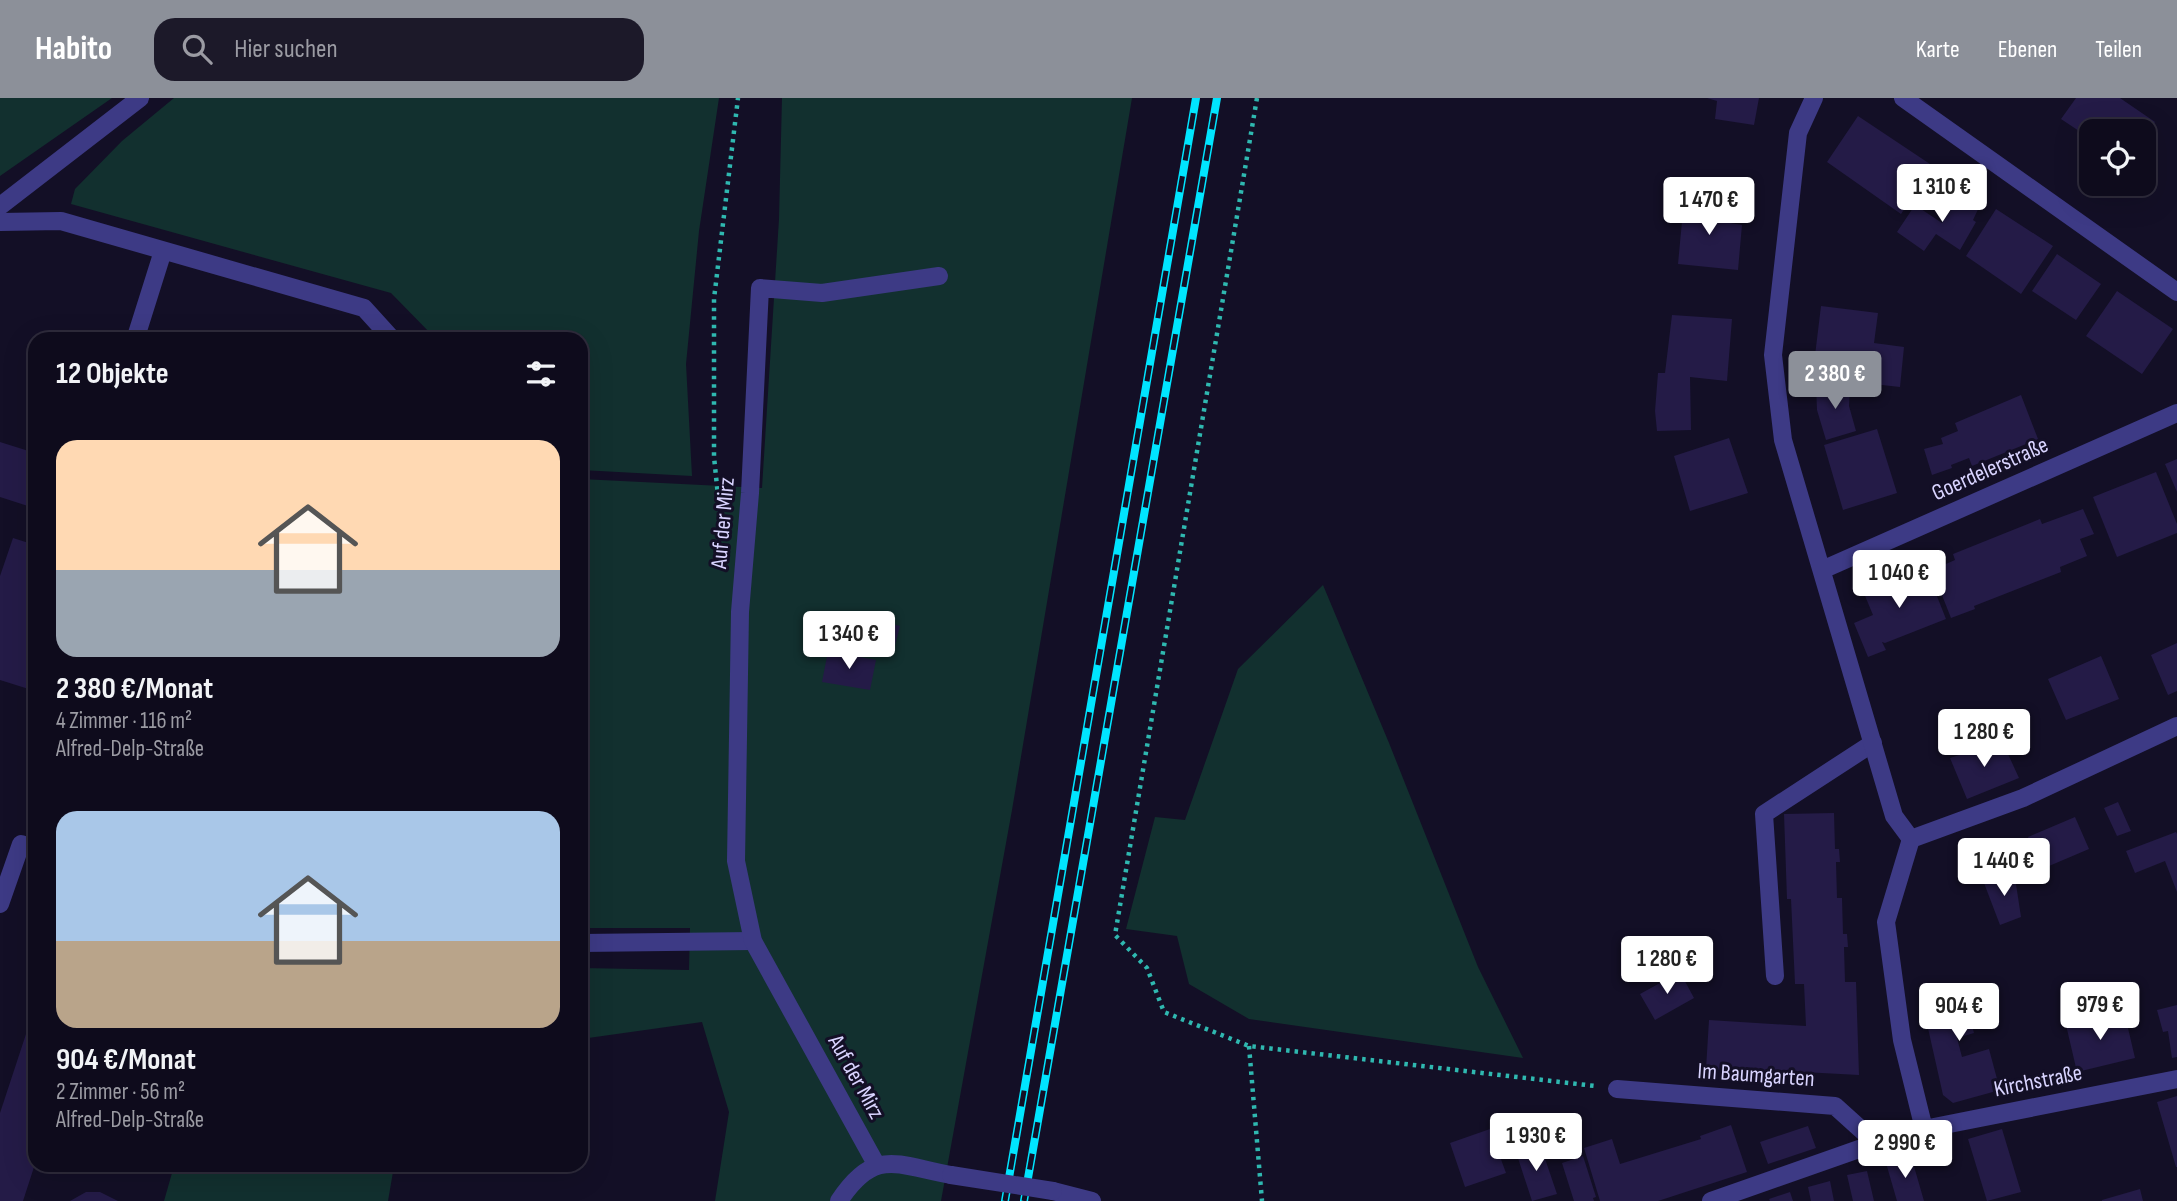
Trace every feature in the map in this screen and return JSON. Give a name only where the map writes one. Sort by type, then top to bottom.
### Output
[{"type":"street","points":[[0,206],[140,98]]},
{"type":"street","points":[[1814,98],[1798,133],[1773,355],[1783,440],[1894,816],[1911,839]]},
{"type":"street","points":[[1903,98],[2177,292]]},
{"type":"street","points":[[0,222],[61,220],[364,308],[386,332]]},
{"type":"street","points":[[138,332],[163,251]]},
{"type":"street","name":"Auf der Mirz","points":[[876,1164],[753,941],[736,861],[740,612],[750,493],[760,288],[822,293],[939,276]]},
{"type":"street","name":"Goerdelerstraße","points":[[1822,570],[2177,413]]},
{"type":"street","points":[[1911,839],[2023,798],[2177,726]]},
{"type":"street","points":[[1775,976],[1764,814],[1873,743]]},
{"type":"street","points":[[1911,839],[1886,922],[1902,1040],[1924,1129]]},
{"type":"street","points":[[0,904],[21,844],[28,846]]},
{"type":"street","points":[[588,943],[753,941]]},
{"type":"street","name":"Kirchstraße","points":[[1711,1201],[1876,1143],[1924,1129],[2177,1079]]},
{"type":"street","name":"Im Baumgarten","points":[[1617,1089],[1835,1106],[1876,1143]]},
{"type":"street","points":[[839,1201],[861,1173],[876,1164],[890,1164],[1053,1191],[1092,1201]]},
{"type":"path","points":[[720,520],[713,457],[714,299],[738,98]]},
{"type":"path","points":[[1257,98],[1115,935],[1147,968],[1164,1012],[1249,1046],[1617,1089]]},
{"type":"path","points":[[1249,1046],[1262,1201]]},
{"type":"green space","points":[[0,98],[112,98],[0,176]]},
{"type":"green space","points":[[174,98],[719,98],[699,231],[686,364],[692,476],[588,470],[588,332],[429,332],[391,293],[71,204],[75,189],[122,141]]},
{"type":"green space","points":[[782,98],[1132,98],[1012,810],[941,1201],[715,1201],[729,1112],[702,1022],[588,1038],[588,968],[689,970],[690,928],[588,928],[588,479],[762,488],[779,219]]},
{"type":"green space","points":[[1323,585],[1478,967],[1523,1058],[1249,1019],[1189,984],[1177,936],[1126,929],[1155,817],[1185,820],[1238,669]]},
{"type":"green space","points":[[172,1172],[393,1172],[388,1201],[164,1201]]},
{"type":"building","points":[[1707,98],[1759,98],[1754,125],[1715,119],[1717,101]]},
{"type":"building","points":[[2076,98],[2120,98],[2151,119],[2079,119],[2079,131],[2061,119]]},
{"type":"building","points":[[1858,116],[1933,166],[1901,214],[1827,162]]},
{"type":"building","points":[[1964,191],[1981,203],[1973,220],[1976,222],[1960,250],[1936,234],[1924,251],[1897,232],[1915,205],[1942,223]]},
{"type":"building","points":[[1684,200],[1731,207],[1730,223],[1742,225],[1738,270],[1678,264]]},
{"type":"building","points":[[1996,209],[2053,246],[2021,294],[1966,256]]},
{"type":"building","points":[[2057,254],[2101,284],[2076,320],[2032,291]]},
{"type":"building","points":[[2117,291],[2173,329],[2142,374],[2086,336]]},
{"type":"building","points":[[1821,306],[1878,313],[1874,343],[1904,347],[1900,387],[1864,383],[1864,378],[1813,372]]},
{"type":"building","points":[[1672,315],[1732,319],[1727,381],[1690,377],[1691,430],[1657,431],[1655,411],[1658,373],[1665,373]]},
{"type":"building","points":[[1816,385],[1850,389],[1849,406],[1856,431],[1826,440],[1817,410]]},
{"type":"building","points":[[2021,395],[2038,439],[1972,466],[1969,458],[1932,475],[1924,449],[1943,444],[1941,438],[1958,431],[1955,423]]},
{"type":"building","points":[[1877,429],[1897,493],[1843,510],[1824,445]]},
{"type":"building","points":[[1729,438],[1748,493],[1690,511],[1674,456]]},
{"type":"building","points":[[0,442],[28,451],[28,506],[0,497]]},
{"type":"building","points":[[2177,459],[2177,492],[2165,464]]},
{"type":"building","points":[[2156,472],[2177,524],[2177,533],[2117,557],[2093,497]]},
{"type":"building","points":[[2083,509],[2094,534],[2080,539],[2087,556],[2060,567],[2061,572],[1974,606],[1975,609],[1951,618],[1932,570],[1955,560],[1953,554],[2040,519],[2042,524]]},
{"type":"building","points":[[13,538],[28,543],[28,689],[0,680],[0,576]]},
{"type":"building","points":[[1925,566],[1946,619],[1882,642],[1886,650],[1868,657],[1854,623],[1873,615],[1863,591]]},
{"type":"building","points":[[859,615],[900,626],[893,653],[851,643]]},
{"type":"building","points":[[2177,643],[2177,691],[2168,695],[2151,655]]},
{"type":"building","points":[[828,651],[876,660],[870,690],[822,682]]},
{"type":"building","points":[[2101,656],[2119,699],[2066,720],[2048,679]]},
{"type":"building","points":[[2002,741],[2019,778],[1967,799],[1950,758]]},
{"type":"building","points":[[2118,802],[2131,831],[2117,836],[2104,808]]},
{"type":"building","points":[[1834,813],[1835,849],[1839,849],[1840,862],[1836,862],[1837,898],[1842,898],[1843,934],[1847,934],[1848,947],[1844,947],[1845,982],[1856,982],[1859,1075],[1706,1069],[1709,1020],[1806,1026],[1804,984],[1795,984],[1791,899],[1787,899],[1784,814]]},
{"type":"building","points":[[2075,817],[2089,849],[2042,869],[2028,837]]},
{"type":"building","points":[[2176,832],[2177,892],[2165,861],[2135,873],[2126,851]]},
{"type":"building","points":[[2014,871],[2021,917],[2000,925],[1984,883]]},
{"type":"building","points":[[1680,972],[1694,998],[1655,1020],[1640,994]]},
{"type":"building","points":[[1991,983],[1994,1001],[1967,1007],[1974,1033],[1957,1038],[1962,1057],[1989,1049],[2000,1090],[1953,1103],[1943,1095],[1921,997]]},
{"type":"building","points":[[2177,1005],[2177,1057],[2172,1058],[2168,1031],[2163,1032],[2157,1010]]},
{"type":"building","points":[[2124,1011],[2135,1058],[2077,1072],[2066,1025]]},
{"type":"building","points":[[27,1031],[28,1172],[32,1172],[23,1201],[0,1201],[0,1113]]},
{"type":"building","points":[[2177,1096],[2177,1167],[2176,1167],[2157,1102]]},
{"type":"building","points":[[1731,1125],[1747,1172],[1658,1201],[1600,1201],[1584,1148],[1612,1139],[1620,1164],[1701,1139],[1700,1136]]},
{"type":"building","points":[[1808,1126],[1816,1148],[1768,1164],[1760,1142]]},
{"type":"building","points":[[1490,1129],[1506,1173],[1465,1187],[1450,1143]]},
{"type":"building","points":[[2002,1129],[2021,1192],[1987,1201],[1968,1139]]},
{"type":"building","points":[[1540,1144],[1557,1194],[1532,1201],[1516,1152]]},
{"type":"building","points":[[1583,1156],[1596,1197],[1593,1198],[1594,1201],[1574,1201],[1562,1163]]},
{"type":"building","points":[[1911,1156],[1924,1201],[1897,1201],[1886,1163]]},
{"type":"building","points":[[1867,1171],[1874,1201],[1853,1201],[1847,1175]]},
{"type":"building","points":[[1830,1181],[1834,1201],[1811,1201],[1808,1187]]},
{"type":"building","points":[[2140,1189],[2143,1201],[2102,1201],[2102,1200]]},
{"type":"building","points":[[86,1192],[100,1192],[118,1201],[70,1201]]},
{"type":"building","points":[[1790,1192],[1793,1201],[1769,1199]]},
{"type":"railway","points":[[1005,1201],[1196,98]]},
{"type":"railway","points":[[1024,1201],[1217,98]]}]
